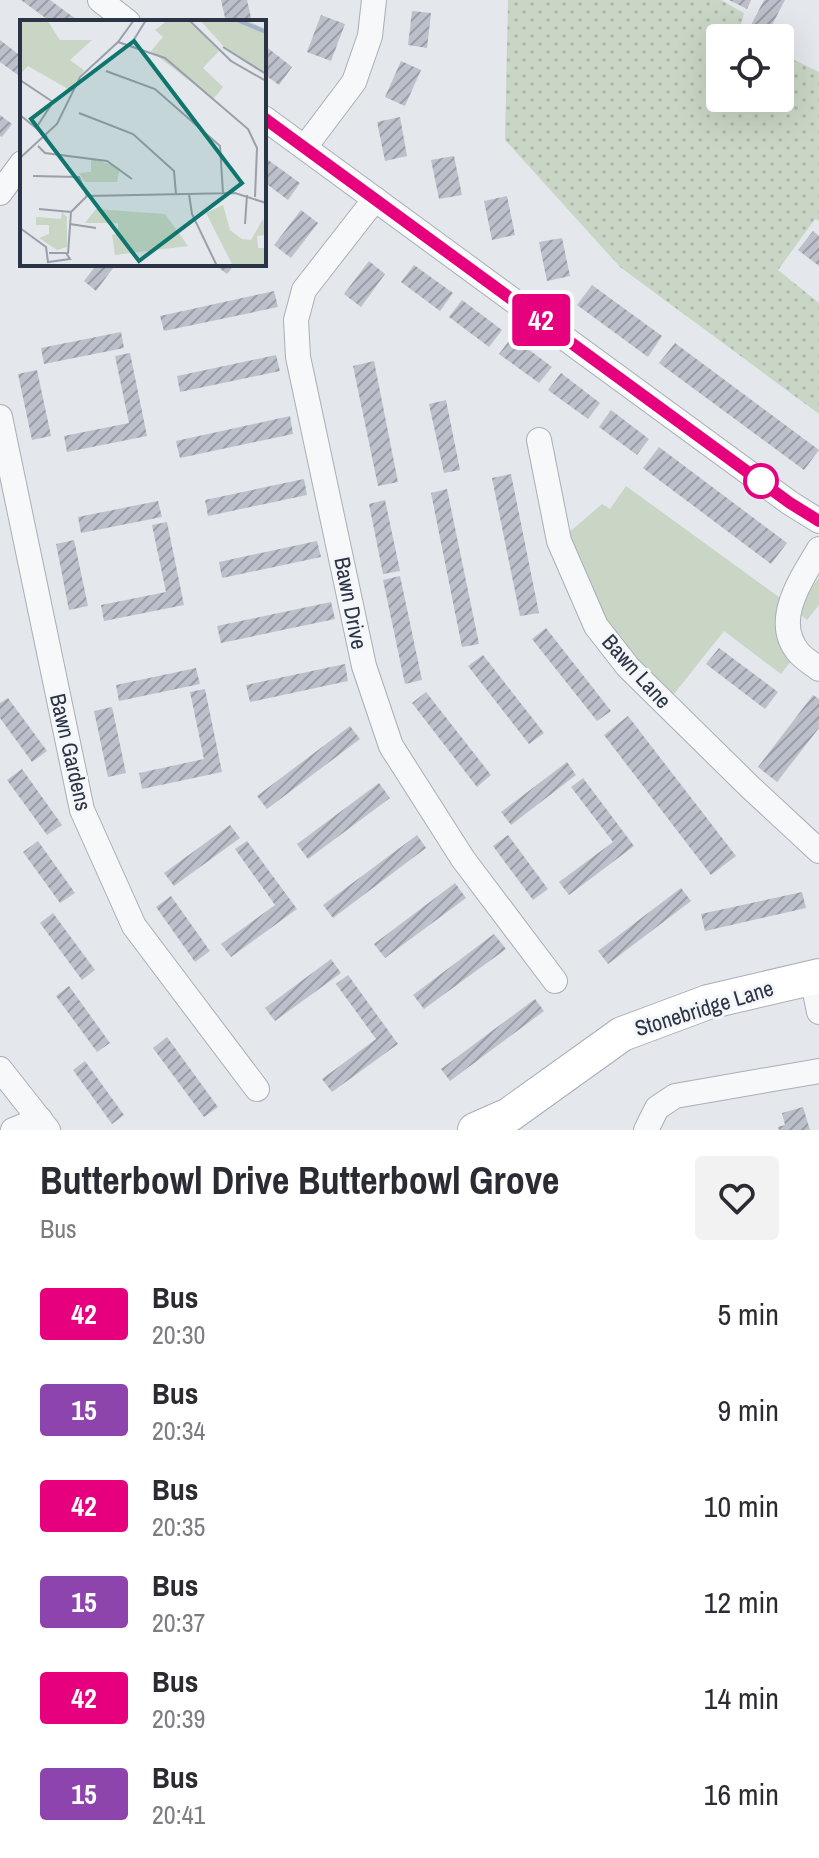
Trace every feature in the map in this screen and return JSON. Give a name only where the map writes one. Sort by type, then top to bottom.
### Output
[{"type":"street","points":[[100,0],[125,20]]},
{"type":"street","points":[[305,147],[354,82],[370,36],[374,0]]},
{"type":"street","points":[[266,119],[790,503],[819,521]]},
{"type":"street","points":[[0,193],[20,166]]},
{"type":"street","name":"Bawn Drive","points":[[375,199],[304,290],[296,320],[298,357],[364,666],[391,746],[463,859],[555,981]]},
{"type":"street","name":"Bawn Gardens","points":[[0,417],[82,810],[134,926],[257,1089]]},
{"type":"street","name":"Bawn Lane","points":[[539,440],[559,541],[596,626],[628,667],[819,851]]},
{"type":"street","points":[[819,549],[790,605],[788,632],[798,652],[819,669]]},
{"type":"street","points":[[816,977],[819,1012]]},
{"type":"street","name":"Stonebridge Lane","points":[[475,1130],[509,1115],[622,1034],[708,1002],[816,977]]},
{"type":"street","points":[[0,1069],[44,1124],[13,1130]]},
{"type":"street","points":[[646,1130],[657,1108],[675,1096],[819,1071]]},
{"type":"green space","points":[[508,0],[721,0],[744,13],[741,24],[706,24],[706,112],[794,112],[794,60],[819,72],[819,221],[815,219],[778,270],[819,303],[819,414],[620,267],[505,140]]},
{"type":"green space","points":[[626,486],[790,605],[798,652],[781,674],[724,631],[666,704],[628,667],[559,541],[602,504],[610,509]]},
{"type":"green space","points":[[819,578],[819,605],[807,620],[801,615],[803,597]]},
{"type":"building","points":[[21,0],[50,0],[77,20],[48,20]]},
{"type":"building","points":[[221,0],[247,0],[252,20],[226,20]]},
{"type":"building","points":[[729,0],[751,0],[747,9]]},
{"type":"building","points":[[764,0],[785,0],[772,24],[752,24]]},
{"type":"building","points":[[412,11],[431,13],[427,48],[408,45]]},
{"type":"building","points":[[321,15],[345,24],[331,61],[307,52]]},
{"type":"building","points":[[0,40],[20,55],[20,77],[0,62]]},
{"type":"building","points":[[266,47],[292,67],[279,85],[266,75]]},
{"type":"building","points":[[401,61],[421,70],[405,106],[385,97]]},
{"type":"building","points":[[0,115],[12,124],[2,137],[0,136]]},
{"type":"building","points":[[400,117],[407,156],[385,161],[377,122]]},
{"type":"building","points":[[454,156],[462,195],[439,199],[431,160]]},
{"type":"building","points":[[266,158],[300,183],[288,200],[266,184]]},
{"type":"building","points":[[507,196],[515,235],[492,240],[484,201]]},
{"type":"building","points":[[301,210],[318,223],[291,258],[274,245]]},
{"type":"building","points":[[813,231],[819,236],[819,266],[798,250]]},
{"type":"building","points":[[562,238],[570,276],[547,281],[539,242]]},
{"type":"building","points":[[369,261],[385,274],[361,307],[344,294]]},
{"type":"building","points":[[414,265],[453,293],[440,311],[401,282]]},
{"type":"building","points":[[95,266],[115,266],[96,291],[84,281]]},
{"type":"building","points":[[217,266],[233,266],[227,274]]},
{"type":"building","points":[[592,285],[662,336],[648,357],[577,305]]},
{"type":"building","points":[[274,291],[278,307],[164,331],[160,316]]},
{"type":"building","points":[[462,300],[502,330],[489,347],[449,317]]},
{"type":"building","points":[[121,332],[124,348],[44,364],[41,348]]},
{"type":"building","points":[[512,337],[552,367],[539,383],[499,354]]},
{"type":"building","points":[[675,343],[819,450],[804,470],[659,363]]},
{"type":"building","points":[[130,353],[147,436],[67,452],[64,436],[129,423],[115,356]]},
{"type":"building","points":[[276,355],[280,371],[180,392],[177,376]]},
{"type":"building","points":[[374,361],[398,482],[378,486],[353,366]]},
{"type":"building","points":[[37,370],[51,436],[32,440],[18,374]]},
{"type":"building","points":[[561,373],[600,403],[588,419],[548,390]]},
{"type":"building","points":[[446,400],[460,470],[444,473],[429,404]]},
{"type":"building","points":[[611,410],[649,439],[637,455],[599,427]]},
{"type":"building","points":[[290,416],[293,434],[180,458],[176,441]]},
{"type":"building","points":[[659,447],[787,543],[771,564],[643,468]]},
{"type":"building","points":[[511,474],[539,613],[520,616],[492,478]]},
{"type":"building","points":[[304,479],[307,495],[208,516],[205,500]]},
{"type":"building","points":[[447,489],[479,644],[462,647],[431,493]]},
{"type":"building","points":[[385,500],[400,571],[383,574],[369,504]]},
{"type":"building","points":[[158,501],[162,517],[81,533],[78,517]]},
{"type":"building","points":[[167,522],[184,605],[104,621],[101,605],[166,592],[152,525]]},
{"type":"building","points":[[74,540],[88,606],[69,610],[56,544]]},
{"type":"building","points":[[317,541],[321,557],[222,578],[219,562]]},
{"type":"building","points":[[400,576],[422,680],[405,684],[383,580]]},
{"type":"building","points":[[331,602],[335,619],[221,643],[217,626]]},
{"type":"building","points":[[546,628],[611,711],[597,721],[532,639]]},
{"type":"building","points":[[719,648],[778,692],[765,709],[706,664]]},
{"type":"building","points":[[483,655],[544,733],[529,744],[468,666]]},
{"type":"building","points":[[345,664],[348,681],[250,702],[246,685]]},
{"type":"building","points":[[196,668],[200,684],[119,701],[116,685]]},
{"type":"building","points":[[205,689],[222,772],[142,789],[139,773],[204,759],[190,692]]},
{"type":"building","points":[[426,692],[491,775],[477,787],[412,703]]},
{"type":"building","points":[[813,695],[819,699],[819,728],[777,782],[758,767]]},
{"type":"building","points":[[8,698],[47,751],[32,762],[0,718],[0,703]]},
{"type":"building","points":[[112,707],[126,773],[108,777],[94,711]]},
{"type":"building","points":[[628,716],[736,856],[711,875],[604,735]]},
{"type":"building","points":[[350,726],[360,739],[267,809],[257,796]]},
{"type":"building","points":[[567,762],[576,775],[511,825],[501,812]]},
{"type":"building","points":[[22,769],[62,825],[47,835],[7,780]]},
{"type":"building","points":[[583,778],[634,846],[569,895],[559,882],[613,842],[571,787]]},
{"type":"building","points":[[379,783],[390,798],[308,859],[297,844]]},
{"type":"building","points":[[230,825],[240,838],[174,886],[164,873]]},
{"type":"building","points":[[417,835],[426,848],[333,918],[323,905]]},
{"type":"building","points":[[508,835],[548,889],[533,900],[493,846]]},
{"type":"building","points":[[38,841],[75,893],[60,903],[23,852]]},
{"type":"building","points":[[247,841],[297,909],[231,957],[221,944],[275,905],[235,849]]},
{"type":"building","points":[[455,883],[466,898],[385,958],[374,944]]},
{"type":"building","points":[[681,888],[691,901],[608,964],[598,951]]},
{"type":"building","points":[[802,892],[806,908],[705,931],[701,914]]},
{"type":"building","points":[[171,896],[210,951],[195,962],[156,907]]},
{"type":"building","points":[[53,913],[95,970],[82,980],[40,923]]},
{"type":"building","points":[[494,934],[506,949],[424,1009],[413,995]]},
{"type":"building","points":[[331,959],[341,973],[275,1021],[265,1008]]},
{"type":"building","points":[[348,975],[398,1044],[332,1092],[322,1079],[376,1039],[336,984]]},
{"type":"building","points":[[69,986],[110,1043],[97,1052],[56,996]]},
{"type":"building","points":[[535,999],[544,1011],[450,1081],[441,1069]]},
{"type":"building","points":[[167,1037],[218,1107],[204,1117],[153,1048]]},
{"type":"building","points":[[85,1061],[124,1115],[112,1124],[73,1070]]},
{"type":"building","points":[[803,1107],[810,1130],[779,1130],[778,1127],[785,1125],[782,1113]]},
{"type":"bus line","name":"42","points":[[266,119],[790,503],[819,521]]}]
